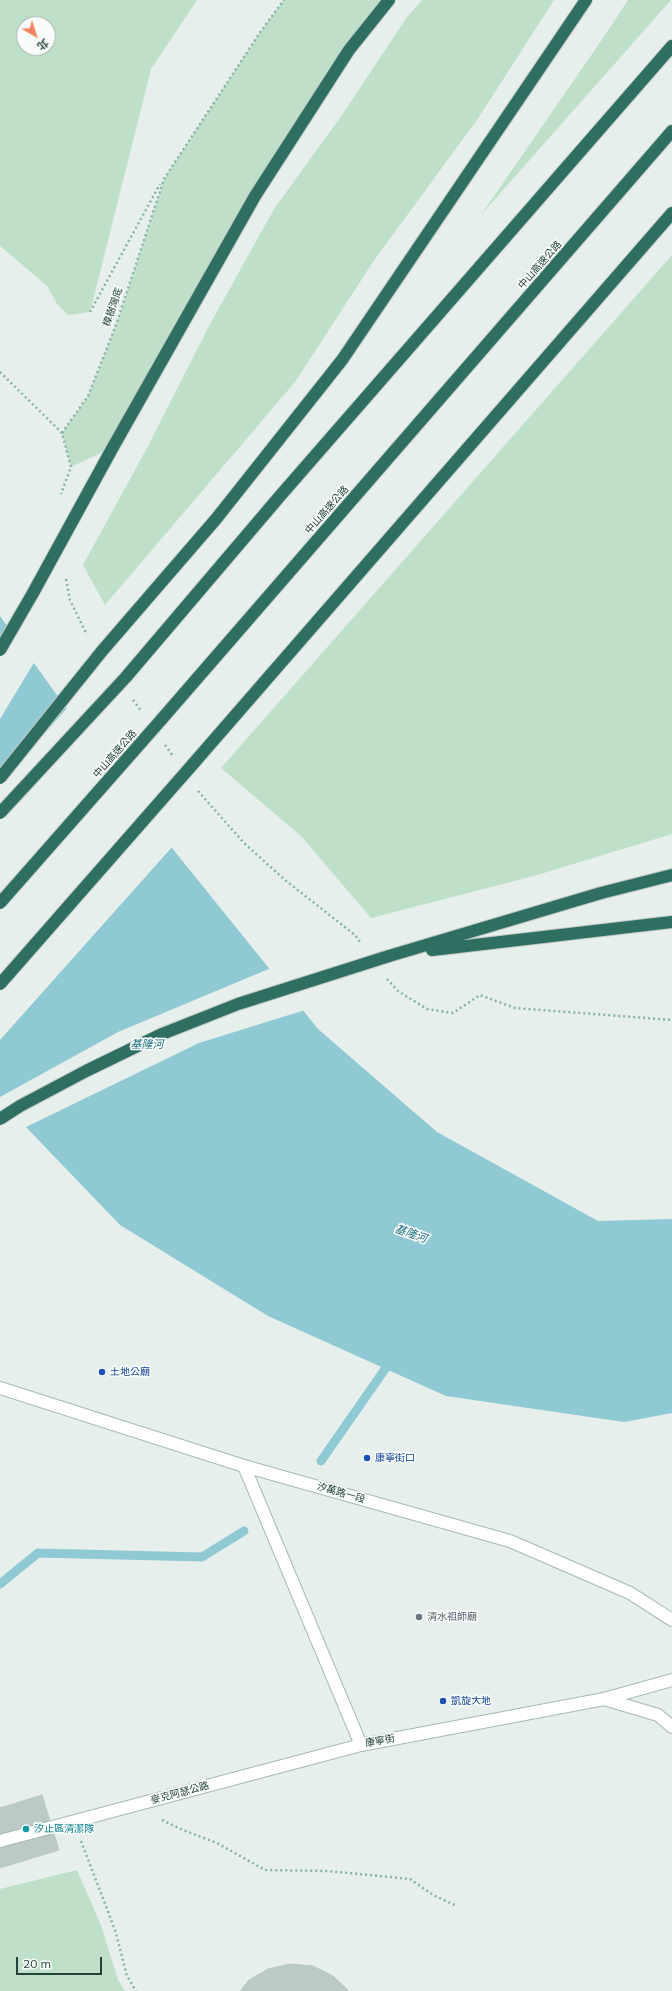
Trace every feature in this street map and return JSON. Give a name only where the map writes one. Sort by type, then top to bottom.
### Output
[{"type":"highway","points":[[0,650],[34,593],[113,447],[255,196],[349,50],[389,0]]},
{"type":"highway","points":[[0,778],[102,651],[216,519],[342,360],[586,0]]},
{"type":"highway","points":[[0,813],[126,677],[280,496],[672,46]]},
{"type":"highway","name":"中山高速公路","points":[[0,904],[672,131]]},
{"type":"highway","points":[[0,984],[672,213]]},
{"type":"highway","points":[[0,1119],[20,1106],[86,1071],[162,1034],[238,1004],[389,956],[600,893],[672,875]]},
{"type":"highway","points":[[389,956],[476,944],[672,922]]},
{"type":"street","name":"汐萬路一段","points":[[0,1388],[244,1466],[510,1541],[630,1593],[672,1620]]},
{"type":"street","name":"康寧街","points":[[244,1466],[361,1745],[604,1699],[672,1680]]},
{"type":"street","points":[[604,1699],[658,1715],[672,1727]]},
{"type":"street","name":"麥克阿瑟公路","points":[[0,1841],[361,1745]]},
{"type":"path","name":"樟樹灣底","points":[[90,312],[164,179],[261,31],[284,0]]},
{"type":"path","name":"樟樹灣底","points":[[62,433],[88,396],[116,325],[164,179]]},
{"type":"path","points":[[0,372],[62,433],[71,467],[61,495]]},
{"type":"path","points":[[135,1806],[183,1830],[217,1843],[265,1870],[328,1871],[410,1879],[433,1895],[457,1906]]},
{"type":"path","points":[[74,1822],[115,1930],[127,1976],[136,1991]]},
{"type":"green space","points":[[0,0],[197,0],[151,69],[90,312],[68,315],[57,304],[47,286],[0,246]]},
{"type":"green space","points":[[284,0],[389,0],[255,196],[113,447],[71,467],[62,433],[88,396],[116,325],[164,179],[261,31]]},
{"type":"green space","points":[[422,0],[554,0],[477,120],[375,259],[295,382],[105,605],[83,565],[147,448],[209,326],[274,209],[342,115],[407,17]]},
{"type":"green space","points":[[628,0],[671,0],[481,215],[603,38]]},
{"type":"green space","points":[[672,255],[672,834],[534,876],[371,918],[301,836],[221,768]]},
{"type":"green space","points":[[77,1870],[101,1925],[118,1980],[125,1991],[0,1991],[0,1889]]},
{"type":"water","name":"基隆河","points":[[0,616],[126,791],[318,1029],[437,1132],[598,1221],[672,1219],[672,1413],[624,1422],[446,1396],[268,1316],[120,1225],[0,1100]]},
{"type":"pier","points":[[10,626],[35,661],[0,719],[0,641]]},
{"type":"pier","points":[[68,707],[128,789],[173,846],[0,1040],[0,784]]},
{"type":"pier","points":[[271,968],[305,1010],[199,1043],[24,1128],[0,1103],[0,1097],[118,1032]]},
{"type":"building","name":"汐止區清潔隊","points":[[42,1795],[59,1850],[0,1868],[0,1808]]},
{"type":"building","points":[[290,1964],[313,1966],[333,1976],[349,1991],[240,1991],[249,1980],[268,1969]]},
{"type":"waterway","points":[[321,1461],[392,1359]]},
{"type":"waterway","points":[[0,1584],[38,1553],[202,1557],[244,1531]]},
{"type":"place","name":"土地公廟","points":[[102,1372]]},
{"type":"place","name":"康寧街口","points":[[367,1458]]},
{"type":"place","name":"清水祖師廟","points":[[419,1617]]},
{"type":"place","name":"凱旋大地","points":[[443,1701]]},
{"type":"place","name":"汐止區清潔隊","points":[[26,1829]]}]
